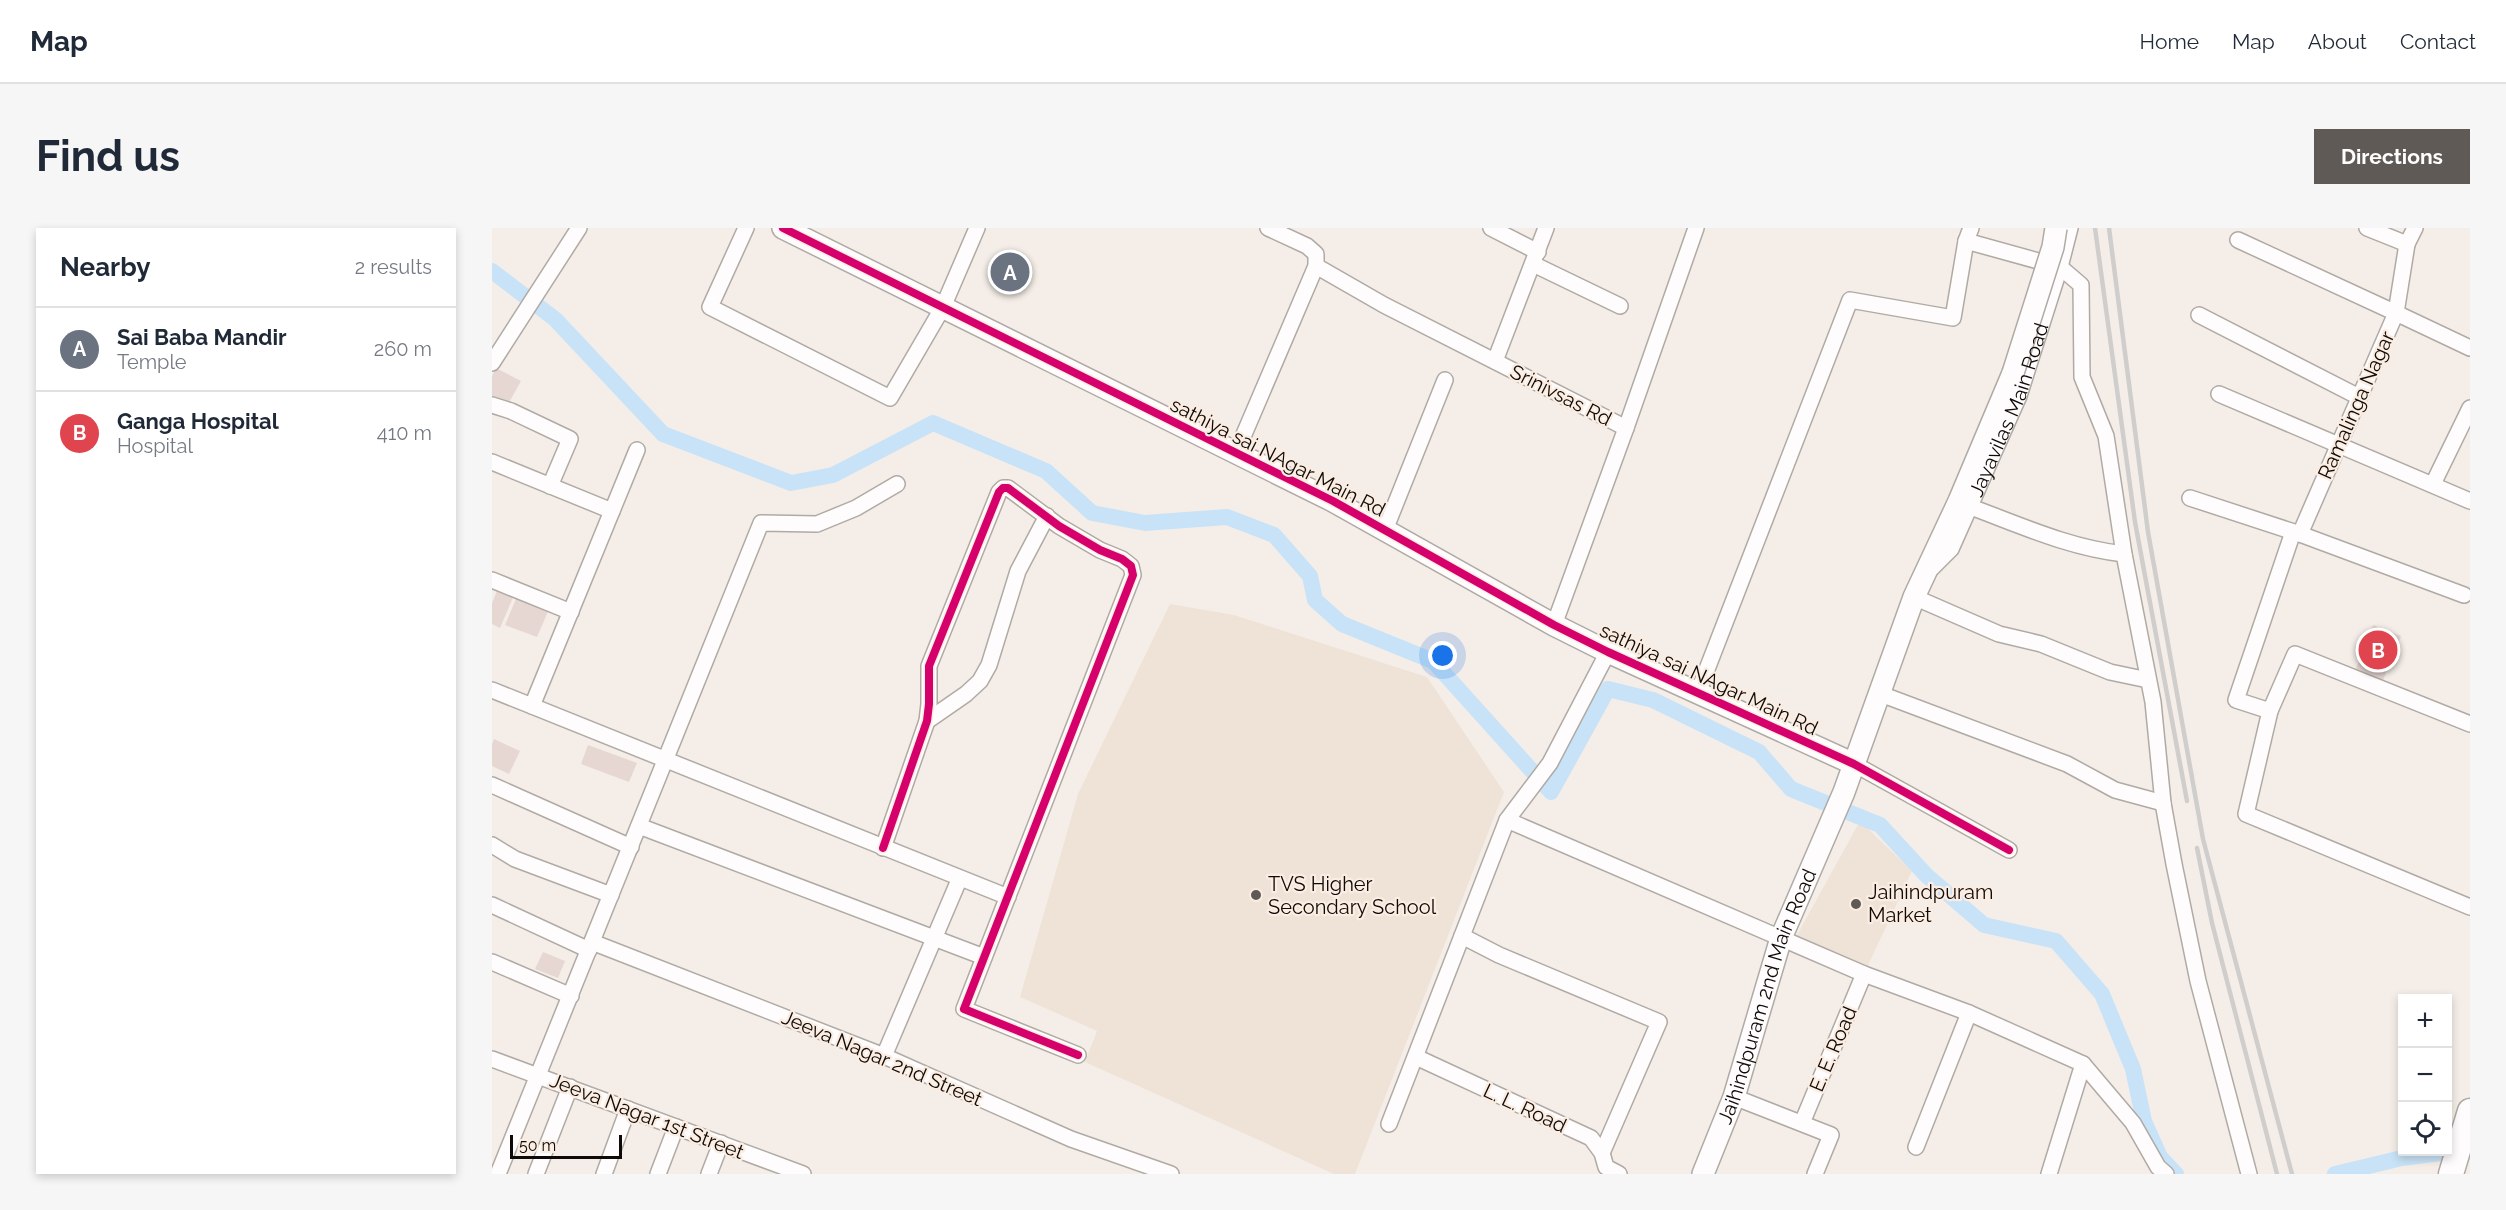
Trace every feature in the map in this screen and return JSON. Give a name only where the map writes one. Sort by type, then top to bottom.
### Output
[{"type":"main road","points":[[2451,1174],[2470,1111]]},
{"type":"street","points":[[492,363],[579,228]]},
{"type":"street","points":[[746,228],[710,307],[890,398],[943,307],[977,228]]},
{"type":"street","name":"sathiya sai NAgar Main Rd","points":[[783,228],[1334,501],[1554,625],[1697,694],[1854,764]]},
{"type":"street","points":[[1236,453],[1316,266],[1316,254],[1307,246],[1268,228]]},
{"type":"street","points":[[1491,228],[1535,258],[1620,306]]},
{"type":"street","name":"Srinivsas Rd","points":[[1546,228],[1496,361],[1626,428]]},
{"type":"street","points":[[1554,625],[1696,228]]},
{"type":"street","name":"Jayavilas Main Road","points":[[1844,792],[1914,597],[2013,373],[2053,247],[2056,228]]},
{"type":"street","name":"Jayavilas Main Road","points":[[1923,576],[1951,549],[2019,396],[2070,228]]},
{"type":"street","points":[[2367,228],[2407,244]]},
{"type":"street","points":[[2238,240],[2396,313],[2407,244],[2415,228]]},
{"type":"street","points":[[1697,694],[1850,300],[1953,318],[1968,235],[2060,267],[2081,285],[2082,377],[2106,436],[2124,554],[2148,680],[2160,761],[2163,803],[2198,981],[2248,1173]]},
{"type":"street","points":[[1316,266],[1384,305],[1496,361]]},
{"type":"street","name":"Ramalinga Nagar","points":[[2270,711],[2236,700],[2296,533],[2338,445],[2396,313],[2470,348]]},
{"type":"street","points":[[2199,315],[2359,397]]},
{"type":"street","points":[[1385,530],[1444,380]]},
{"type":"street","points":[[2219,394],[2470,501]]},
{"type":"street","points":[[492,405],[511,411],[570,439],[550,486]]},
{"type":"street","points":[[2433,484],[2470,408]]},
{"type":"street","points":[[532,706],[637,450]]},
{"type":"street","points":[[492,462],[612,511]]},
{"type":"street","points":[[498,1174],[761,523],[817,524],[855,508],[897,484]]},
{"type":"street","points":[[884,848],[927,721],[930,704],[929,666],[999,492],[1003,488],[1014,491],[1059,526],[1100,550],[1122,559],[1131,566],[1133,575],[964,1009],[1078,1055]]},
{"type":"street","points":[[2190,498],[2296,533],[2464,595]]},
{"type":"street","points":[[1971,507],[2063,542],[2095,551],[2124,554]]},
{"type":"street","points":[[927,721],[966,694],[980,681],[989,665],[1018,571],[1047,516]]},
{"type":"street","points":[[492,580],[571,612]]},
{"type":"street","points":[[1914,597],[1999,634],[2041,644],[2110,672],[2148,680]]},
{"type":"street","points":[[1389,1124],[1507,820],[1550,763],[1608,652]]},
{"type":"street","points":[[2470,724],[2295,654],[2270,711],[2246,814],[2470,907]]},
{"type":"street","points":[[492,690],[666,758],[960,880],[1008,897]]},
{"type":"street","points":[[1878,693],[2067,764],[2115,790],[2163,803]]},
{"type":"street","points":[[1854,764],[2009,850]]},
{"type":"street","points":[[492,785],[631,846]]},
{"type":"street","name":"Jaihindpuram 2nd Main Road","points":[[1703,1174],[1734,1097],[1781,938],[1844,792]]},
{"type":"street","points":[[1507,820],[1864,974],[1969,1012],[2083,1064],[2133,1123],[2158,1167],[2166,1174]]},
{"type":"street","points":[[639,826],[934,940],[984,957]]},
{"type":"street","points":[[492,845],[515,859],[611,896]]},
{"type":"street","points":[[884,1056],[960,880]]},
{"type":"street","name":"Jeeva Nagar 2nd Street","points":[[492,905],[591,946],[884,1056],[1071,1139],[1171,1174]]},
{"type":"street","points":[[1462,936],[1500,955],[1659,1022],[1602,1153]]},
{"type":"street","points":[[492,962],[571,996]]},
{"type":"street","name":"E. E. Road","points":[[1802,1124],[1864,974]]},
{"type":"street","points":[[1916,1147],[1969,1012]]},
{"type":"street","name":"L. L. Road","points":[[1416,1057],[1591,1138],[1602,1153],[1606,1167],[1619,1174]]},
{"type":"street","name":"Jeeva Nagar 1st Street","points":[[492,1059],[802,1174]]},
{"type":"street","points":[[2049,1174],[2083,1064]]},
{"type":"street","points":[[536,1174],[570,1087]]},
{"type":"street","points":[[1734,1097],[1831,1135],[1815,1174]]},
{"type":"street","points":[[604,1174],[628,1109]]},
{"type":"street","points":[[658,1174],[676,1127]]},
{"type":"street","points":[[709,1174],[721,1143]]},
{"type":"street","points":[[2462,1174],[2470,1148]]},
{"type":"shaded area","name":"TVS Higher Secondary School","points":[[1170,604],[1234,615],[1427,677],[1504,792],[1355,1174],[1334,1174],[1085,1062],[1097,1031],[1020,997],[1078,794]]},
{"type":"shaded area","name":"Jaihindpuram Market","points":[[1860,821],[1912,871],[1864,974],[1796,937]]},
{"type":"building","points":[[496,368],[521,381],[507,406],[492,399],[492,376]]},
{"type":"building","points":[[499,586],[515,593],[500,628],[492,624],[492,603]]},
{"type":"building","points":[[518,594],[550,607],[537,637],[505,625]]},
{"type":"building","points":[[2373,625],[2401,636],[2381,685],[2354,674]]},
{"type":"building","points":[[494,739],[520,751],[509,774],[492,766]]},
{"type":"building","points":[[588,745],[637,763],[629,782],[581,764]]},
{"type":"building","points":[[543,952],[565,961],[558,978],[535,969]]},
{"type":"waterway","points":[[492,271],[555,319],[663,434],[791,483],[833,475],[933,423],[1046,471],[1092,513],[1145,523],[1227,517],[1274,535],[1310,576],[1315,600],[1342,624],[1433,661],[1551,792],[1608,689],[1653,700],[1759,752],[1791,789],[1880,825],[1926,875],[1984,925],[2056,941],[2102,994],[2133,1069],[2144,1121],[2160,1157],[2176,1174]]},
{"type":"waterway","points":[[2335,1174],[2402,1158],[2456,1151]]},
{"type":"railway","points":[[2095,228],[2135,522],[2187,801]]},
{"type":"railway","points":[[2109,228],[2148,532],[2203,839],[2292,1174]]},
{"type":"railway","points":[[2197,848],[2212,923],[2277,1174]]},
{"type":"cycle path","points":[[783,228],[1333,501],[1554,625],[1854,764],[2009,850]]},
{"type":"cycle path","points":[[883,848],[927,721],[929,666],[999,492],[1003,488],[1008,488],[1059,526],[1100,550],[1122,559],[1131,566],[1133,575],[964,1009],[1078,1055]]},
{"type":"place","name":"Sai Baba Mandir","points":[[1010,272]]},
{"type":"place","name":"Ganga Hospital","points":[[2378,650]]},
{"type":"place","name":"TVS Higher Secondary School","points":[[1256,895]]},
{"type":"place","name":"Jaihindpuram Market","points":[[1856,904]]}]
